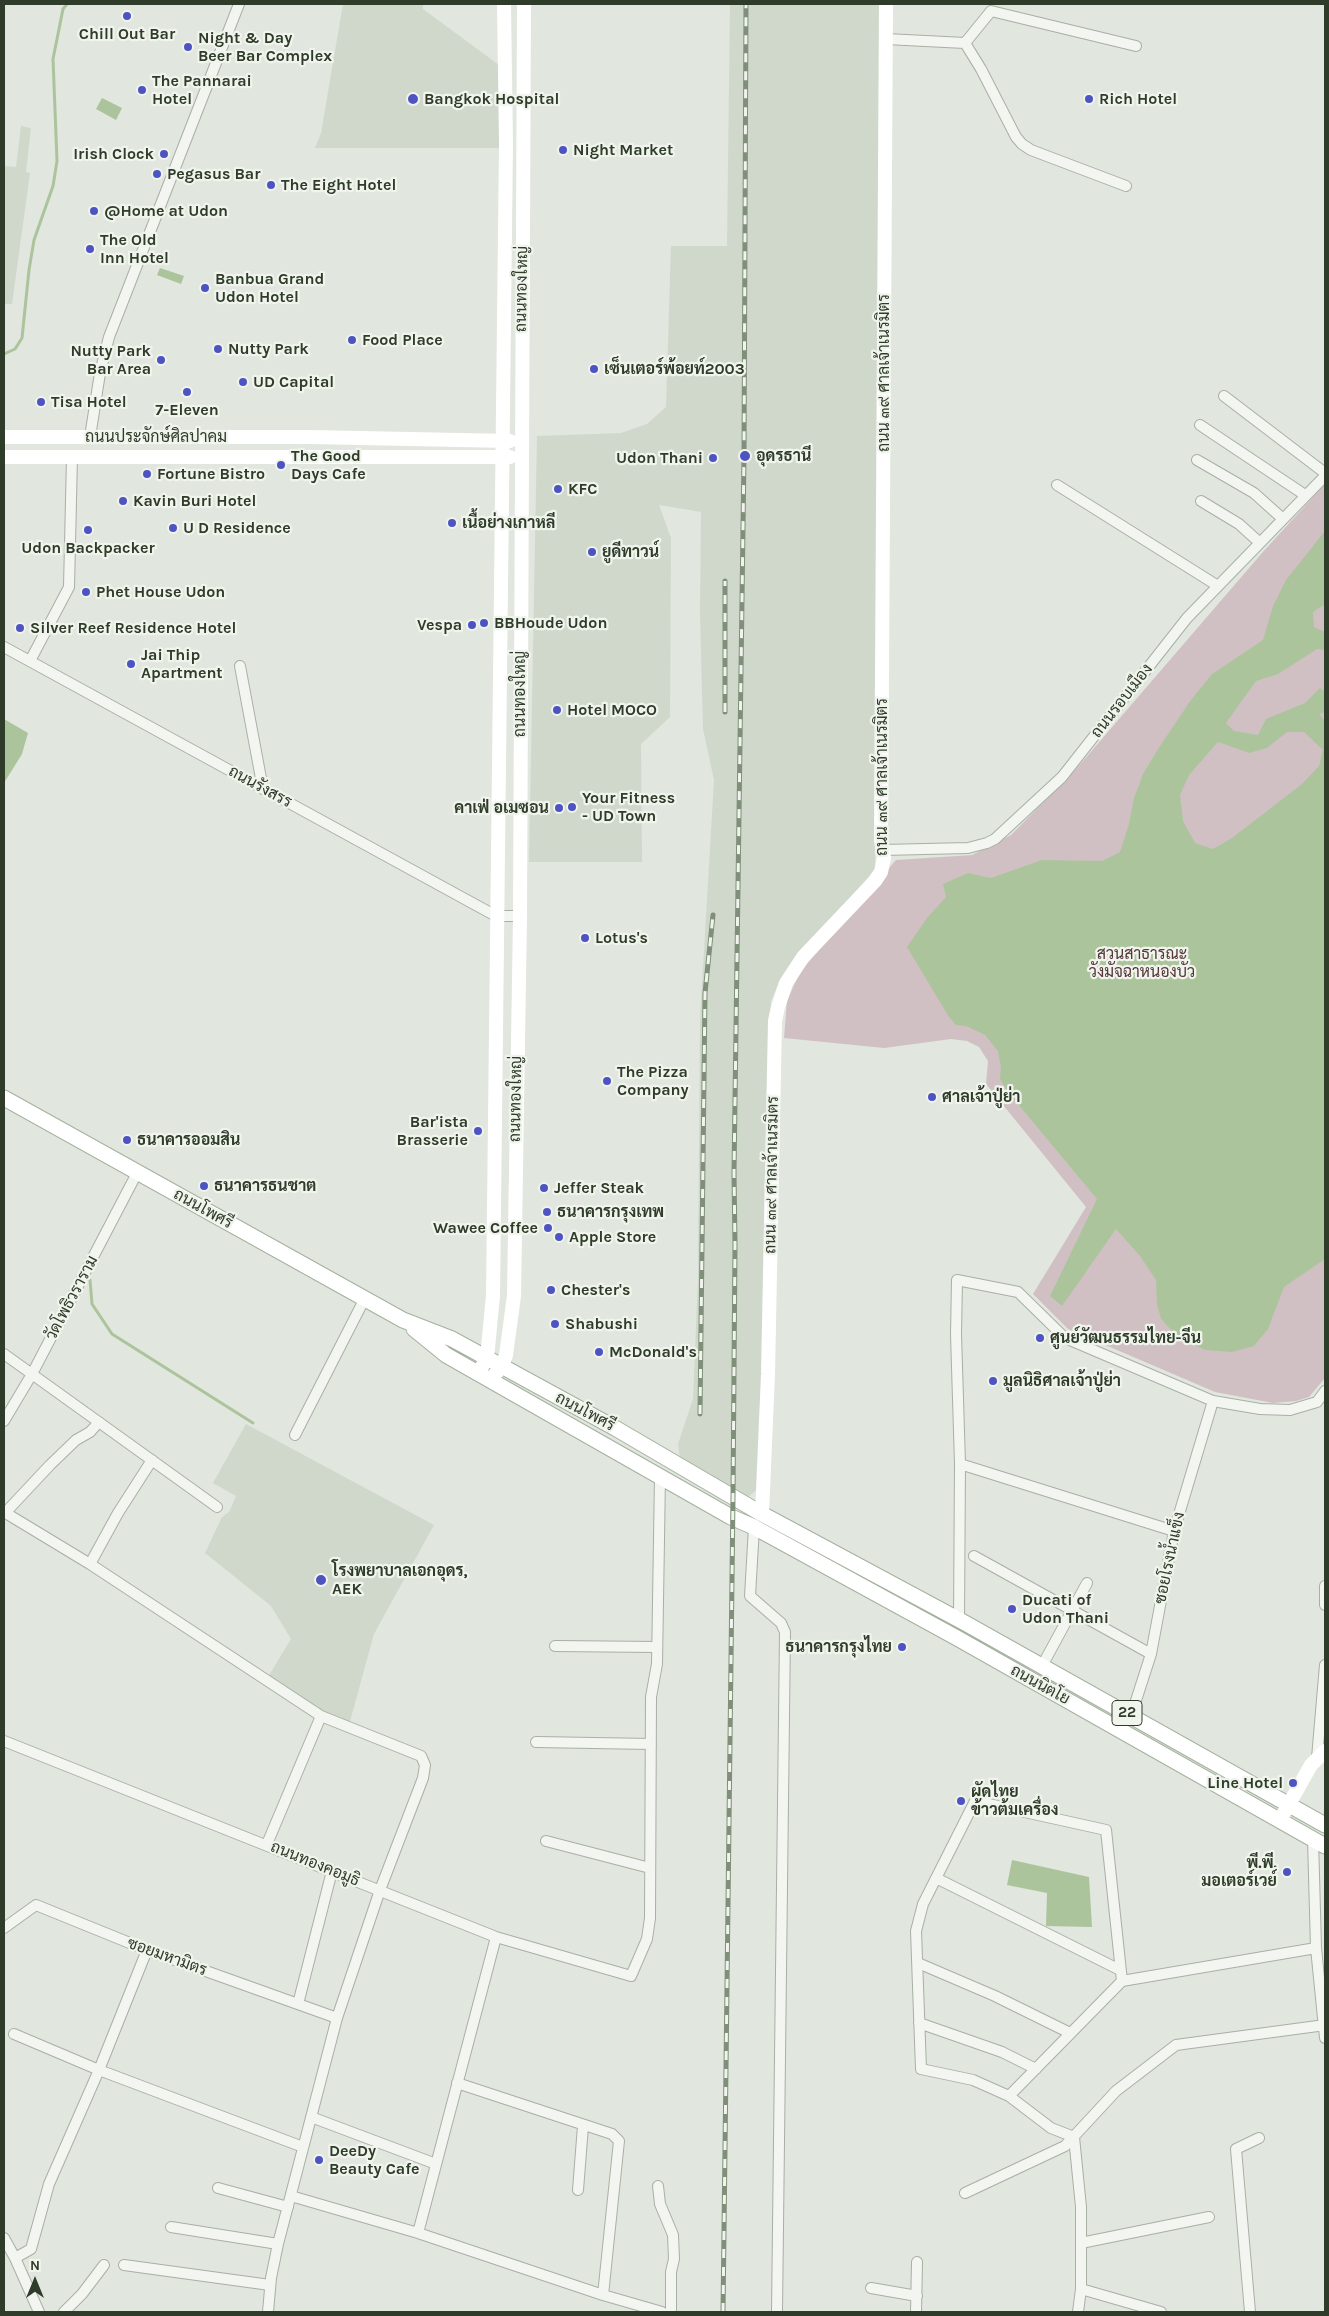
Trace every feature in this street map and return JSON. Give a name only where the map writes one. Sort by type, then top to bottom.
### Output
[{"type":"main road","name":"ถนนโพศรี","points":[[4,1098],[403,1320],[452,1339],[629,1435],[762,1514]]},
{"type":"main road","name":"ถนนโพศรี","points":[[403,1320],[446,1355],[732,1517],[754,1527]]},
{"type":"main road","points":[[446,1355],[453,1364],[505,1392],[530,1401]]},
{"type":"main road","points":[[754,1527],[762,1514]]},
{"type":"main road","name":"ถนนนิตโย","points":[[762,1514],[962,1621],[1323,1824]]},
{"type":"main road","name":"ถนนนิตโย","points":[[754,1527],[957,1638],[1319,1842]]},
{"type":"main road","points":[[1319,1842],[1323,1824]]},
{"type":"street","points":[[90,457],[90,436],[100,373],[109,338],[239,4]]},
{"type":"street","name":"ถนนทองใหญ่","points":[[485,1376],[493,1296],[506,143],[504,4]]},
{"type":"street","name":"ถนนทองใหญ่","points":[[485,1376],[502,1366],[506,1354],[514,1296],[520,916],[524,4]]},
{"type":"street","name":"ถนน ๓๙ ศาลเจ้าเนรมิตร","points":[[762,1514],[768,1374],[775,1021],[786,983],[803,957],[875,881],[881,872],[884,858],[881,820],[886,4]]},
{"type":"street","points":[[965,43],[991,11],[1136,46]]},
{"type":"street","points":[[505,40],[525,39]]},
{"type":"street","points":[[886,39],[965,43]]},
{"type":"street","points":[[965,43],[981,69],[1016,137],[1022,144],[1031,150],[1126,186]]},
{"type":"street","points":[[1224,396],[1325,474]]},
{"type":"street","points":[[1200,425],[1305,495]]},
{"type":"street","name":"ถนนประจักษ์ศิลปาคม","points":[[4,437],[309,437],[521,441]]},
{"type":"street","points":[[273,457],[274,437]]},
{"type":"street","points":[[308,456],[309,437]]},
{"type":"street","name":"ถนนประจักษ์ศิลปาคม","points":[[4,457],[308,456],[521,458]]},
{"type":"street","points":[[30,661],[68,587],[72,457]]},
{"type":"street","points":[[1197,460],[1254,493],[1283,518]]},
{"type":"street","name":"ถนนรอบเมือง","points":[[882,850],[968,848],[987,843],[995,838],[1062,777],[1187,618],[1325,474]]},
{"type":"street","points":[[1057,485],[1218,586]]},
{"type":"street","points":[[1201,501],[1239,524],[1260,543]]},
{"type":"street","name":"ถนนรังสรร","points":[[4,647],[496,916],[520,916]]},
{"type":"street","points":[[240,666],[263,789]]},
{"type":"street","name":"วัดโพธิวราราม","points":[[4,1421],[32,1374],[137,1173]]},
{"type":"street","points":[[962,1621],[956,1334],[958,1280],[1018,1292],[1065,1338],[1213,1401],[1260,1409],[1290,1410],[1317,1402],[1322,1395]]},
{"type":"street","points":[[493,1296],[514,1296]]},
{"type":"street","points":[[295,1435],[365,1298]]},
{"type":"street","points":[[4,1354],[217,1507]]},
{"type":"street","points":[[1322,1395],[1325,1409]]},
{"type":"street","name":"ซอยโรงน้ำแข็ง","points":[[1131,1716],[1151,1654],[1174,1531],[1213,1401]]},
{"type":"street","points":[[98,1422],[90,1432],[76,1440],[50,1465],[4,1513],[90,1564],[321,1716],[421,1756],[425,1765],[423,1778],[380,1890],[337,2018],[278,2244],[270,2285],[268,2312]]},
{"type":"street","points":[[90,1564],[118,1512],[152,1460]]},
{"type":"street","points":[[960,1464],[1174,1531]]},
{"type":"street","points":[[546,1841],[650,1868],[651,1697],[657,1647],[660,1476]]},
{"type":"street","points":[[754,1527],[750,1596],[781,1623],[786,1632],[777,2312]]},
{"type":"street","points":[[974,1556],[1151,1654]]},
{"type":"street","points":[[1042,1666],[1087,1583]]},
{"type":"street","points":[[1325,1586],[1325,1605]]},
{"type":"street","points":[[555,1646],[657,1647]]},
{"type":"street","points":[[1280,1820],[1288,1804],[1321,1755],[1325,1665]]},
{"type":"street","points":[[267,1844],[321,1716]]},
{"type":"street","name":"ถนนทองคอมูธิ","points":[[4,1741],[267,1844],[496,1937],[631,1976],[647,1939],[650,1918],[650,1868]]},
{"type":"street","points":[[536,1742],[651,1744]]},
{"type":"street","points":[[1074,2137],[1051,2128],[1009,2096],[973,2080],[921,2069],[916,1931],[923,1904],[975,1801],[1106,1830],[1122,1980]]},
{"type":"street","points":[[1319,1842],[1316,1948],[1325,2038]]},
{"type":"street","points":[[298,2004],[332,1871]]},
{"type":"street","points":[[936,1878],[1120,1970]]},
{"type":"street","name":"ซอยมหามิตร","points":[[4,1928],[36,1905],[147,1950],[337,2018]]},
{"type":"street","points":[[418,2233],[496,1937]]},
{"type":"street","points":[[1009,2096],[1122,1980],[1316,1948]]},
{"type":"street","points":[[14,2258],[31,2249],[49,2184],[99,2070],[147,1950]]},
{"type":"street","points":[[918,1963],[995,1996],[1070,2033]]},
{"type":"street","points":[[919,2023],[1002,2052],[1036,2069]]},
{"type":"street","points":[[965,2193],[1065,2146],[1116,2091],[1176,2045],[1324,2025]]},
{"type":"street","points":[[14,2034],[99,2070],[303,2147]]},
{"type":"street","points":[[457,2083],[582,2126],[612,2134],[619,2141],[603,2295]]},
{"type":"street","points":[[311,2117],[436,2164]]},
{"type":"street","points":[[578,2190],[582,2126]]},
{"type":"street","points":[[1074,2137],[1081,2207],[1081,2289],[1078,2312]]},
{"type":"street","points":[[1250,2312],[1236,2149],[1259,2138]]},
{"type":"street","points":[[658,2186],[660,2204],[673,2235],[674,2259],[671,2272],[672,2312]]},
{"type":"street","points":[[218,2188],[288,2207]]},
{"type":"street","points":[[291,2196],[418,2233],[603,2295],[662,2312]]},
{"type":"street","points":[[1081,2243],[1209,2217]]},
{"type":"street","points":[[171,2227],[278,2244]]},
{"type":"street","points":[[4,2238],[39,2312]]},
{"type":"street","points":[[916,2312],[917,2262]]},
{"type":"street","points":[[64,2312],[82,2294],[104,2265]]},
{"type":"street","points":[[124,2265],[270,2285]]},
{"type":"street","points":[[871,2288],[916,2296]]},
{"type":"street","points":[[1081,2289],[1161,2312]]},
{"type":"shaded area","name":"Bangkok Hospital","points":[[343,4],[423,4],[423,9],[499,65],[499,148],[315,148],[321,133]]},
{"type":"shaded area","points":[[730,4],[883,4],[875,869],[779,982],[771,1001],[764,1379],[758,1489],[749,1496],[742,1497],[680,1459],[678,1444],[693,1399],[698,1278],[700,1019],[714,780],[703,729],[700,614],[701,512],[659,505],[671,538],[670,717],[641,744],[642,862],[529,862],[537,436],[621,433],[647,424],[666,407],[671,246],[727,246]]},
{"type":"shaded area","points":[[102,98],[122,108],[116,120],[96,109]]},
{"type":"shaded area","points":[[21,126],[31,128],[26,172],[30,173],[12,304],[4,304],[4,166],[16,167]]},
{"type":"shaded area","points":[[160,268],[184,276],[181,284],[157,275]]},
{"type":"shaded area","name":"สวนสาธารณะ วังมัจฉาหนองบัว","points":[[1325,531],[1325,604],[1313,612],[1314,627],[1325,632],[1325,650],[1317,649],[1278,674],[1256,681],[1226,723],[1234,731],[1258,735],[1266,719],[1305,703],[1320,688],[1325,692],[1325,712],[1319,714],[1325,721],[1325,1259],[1284,1287],[1268,1329],[1254,1346],[1232,1352],[1205,1350],[1178,1337],[1161,1319],[1157,1304],[1156,1280],[1140,1256],[1116,1229],[1062,1306],[1050,1296],[1097,1199],[1008,1092],[1000,1079],[1001,1067],[998,1051],[985,1035],[966,1026],[956,1025],[949,1017],[907,947],[927,918],[946,897],[943,884],[968,873],[991,878],[1042,860],[1102,861],[1120,852],[1129,824],[1134,798],[1143,774],[1158,749],[1191,700],[1212,674],[1263,640],[1273,606],[1286,580]],"holes":[[[1287,732],[1304,732],[1323,750],[1319,766],[1302,784],[1232,838],[1213,849],[1195,843],[1183,821],[1180,795],[1189,775],[1218,742],[1249,753],[1267,748]]]},
{"type":"shaded area","points":[[4,719],[28,733],[22,754],[4,783]]},
{"type":"shaded area","name":"โรงพยาบาลเอกอุดร, AEK","points":[[246,1424],[434,1525],[374,1634],[349,1725],[323,1712],[268,1677],[291,1639],[271,1606],[205,1553],[222,1517],[229,1512],[236,1496],[213,1483]]},
{"type":"shaded area","points":[[1012,1860],[1089,1877],[1092,1927],[1046,1926],[1047,1893],[1007,1885]]},
{"type":"green space","name":"สวนสาธารณะ วังมัจฉาหนองบัว","points":[[1325,484],[1325,1378],[1309,1397],[1296,1401],[1273,1403],[1215,1392],[1068,1329],[1033,1294],[1086,1207],[986,1084],[988,1061],[979,1047],[967,1041],[951,1039],[884,1048],[784,1038],[787,1001],[800,972],[896,860],[972,855],[1011,835],[1076,769],[1262,553]]},
{"type":"waterway","points":[[4,354],[15,349],[22,338],[34,240],[53,186],[57,161],[53,59],[63,9],[67,4]]},
{"type":"waterway","points":[[90,1280],[92,1304],[112,1334],[253,1423]]},
{"type":"railway","points":[[723,2312],[733,1497],[734,1173],[744,456],[746,4]]},
{"type":"railway","points":[[725,581],[725,712]]},
{"type":"railway","points":[[700,1414],[705,993],[713,915]]},
{"type":"place","name":"Chill Out Bar","points":[[127,16]]},
{"type":"place","name":"Night & Day Beer Bar Complex","points":[[188,47]]},
{"type":"place","name":"The Pannarai Hotel","points":[[142,90]]},
{"type":"place","name":"Bangkok Hospital","points":[[413,99]]},
{"type":"place","name":"Rich Hotel","points":[[1089,99]]},
{"type":"place","name":"Night Market","points":[[563,150]]},
{"type":"place","name":"Irish Clock","points":[[164,154]]},
{"type":"place","name":"Pegasus Bar","points":[[157,174]]},
{"type":"place","name":"The Eight Hotel","points":[[271,185]]},
{"type":"place","name":"@Home at Udon","points":[[94,211]]},
{"type":"place","name":"The Old Inn Hotel","points":[[90,249]]},
{"type":"place","name":"Banbua Grand Udon Hotel","points":[[205,288]]},
{"type":"place","name":"Food Place","points":[[352,340]]},
{"type":"place","name":"Nutty Park","points":[[218,349]]},
{"type":"place","name":"Nutty Park Bar Area","points":[[161,360]]},
{"type":"place","name":"เซ็นเตอร์พ้อยท์2003","points":[[594,369]]},
{"type":"place","name":"UD Capital","points":[[243,382]]},
{"type":"place","name":"7-Eleven","points":[[187,392]]},
{"type":"place","name":"Tisa Hotel","points":[[41,402]]},
{"type":"place","name":"อุดรธานี","points":[[745,456]]},
{"type":"place","name":"Udon Thani","points":[[713,458]]},
{"type":"place","name":"The Good Days Cafe","points":[[281,465]]},
{"type":"place","name":"Fortune Bistro","points":[[147,474]]},
{"type":"place","name":"KFC","points":[[558,489]]},
{"type":"place","name":"Kavin Buri Hotel","points":[[123,501]]},
{"type":"place","name":"เนื้อย่างเกาหลี","points":[[452,523]]},
{"type":"place","name":"U D Residence","points":[[173,528]]},
{"type":"place","name":"Udon Backpacker","points":[[88,530]]},
{"type":"place","name":"ยูดีทาวน์","points":[[592,552]]},
{"type":"place","name":"Phet House Udon","points":[[86,592]]},
{"type":"place","name":"BBHoude Udon","points":[[484,623]]},
{"type":"place","name":"Vespa","points":[[472,625]]},
{"type":"place","name":"Silver Reef Residence Hotel","points":[[20,628]]},
{"type":"place","name":"Jai Thip Apartment","points":[[131,664]]},
{"type":"place","name":"Hotel MOCO","points":[[557,710]]},
{"type":"place","name":"Your Fitness - UD Town","points":[[572,807]]},
{"type":"place","name":"คาเฟ่ อเมซอน","points":[[559,808]]},
{"type":"place","name":"Lotus's","points":[[585,938]]},
{"type":"place","name":"The Pizza Company","points":[[607,1081]]},
{"type":"place","name":"ศาลเจ้าปู่ย่า","points":[[932,1097]]},
{"type":"place","name":"Bar'ista Brasserie","points":[[478,1131]]},
{"type":"place","name":"ธนาคารออมสิน","points":[[127,1140]]},
{"type":"place","name":"ธนาคารธนชาต","points":[[204,1186]]},
{"type":"place","name":"Jeffer Steak","points":[[544,1188]]},
{"type":"place","name":"ธนาคารกรุงเทพ","points":[[547,1212]]},
{"type":"place","name":"Wawee Coffee","points":[[548,1228]]},
{"type":"place","name":"Apple Store","points":[[559,1237]]},
{"type":"place","name":"Chester's","points":[[551,1290]]},
{"type":"place","name":"Shabushi","points":[[555,1324]]},
{"type":"place","name":"ศูนย์วัฒนธรรมไทย-จีน","points":[[1040,1338]]},
{"type":"place","name":"McDonald's","points":[[599,1352]]},
{"type":"place","name":"มูลนิธิศาลเจ้าปู่ย่า","points":[[993,1381]]},
{"type":"place","name":"โรงพยาบาลเอกอุดร, AEK","points":[[321,1580]]},
{"type":"place","name":"Ducati of Udon Thani","points":[[1012,1609]]},
{"type":"place","name":"ธนาคารกรุงไทย","points":[[902,1647]]},
{"type":"place","name":"Line Hotel","points":[[1293,1783]]},
{"type":"place","name":"ผัดไทย ข้าวต้มเครื่อง","points":[[961,1801]]},
{"type":"place","name":"พี.พี. มอเตอร์เวย์","points":[[1287,1872]]},
{"type":"place","name":"DeeDy Beauty Cafe","points":[[319,2160]]}]
